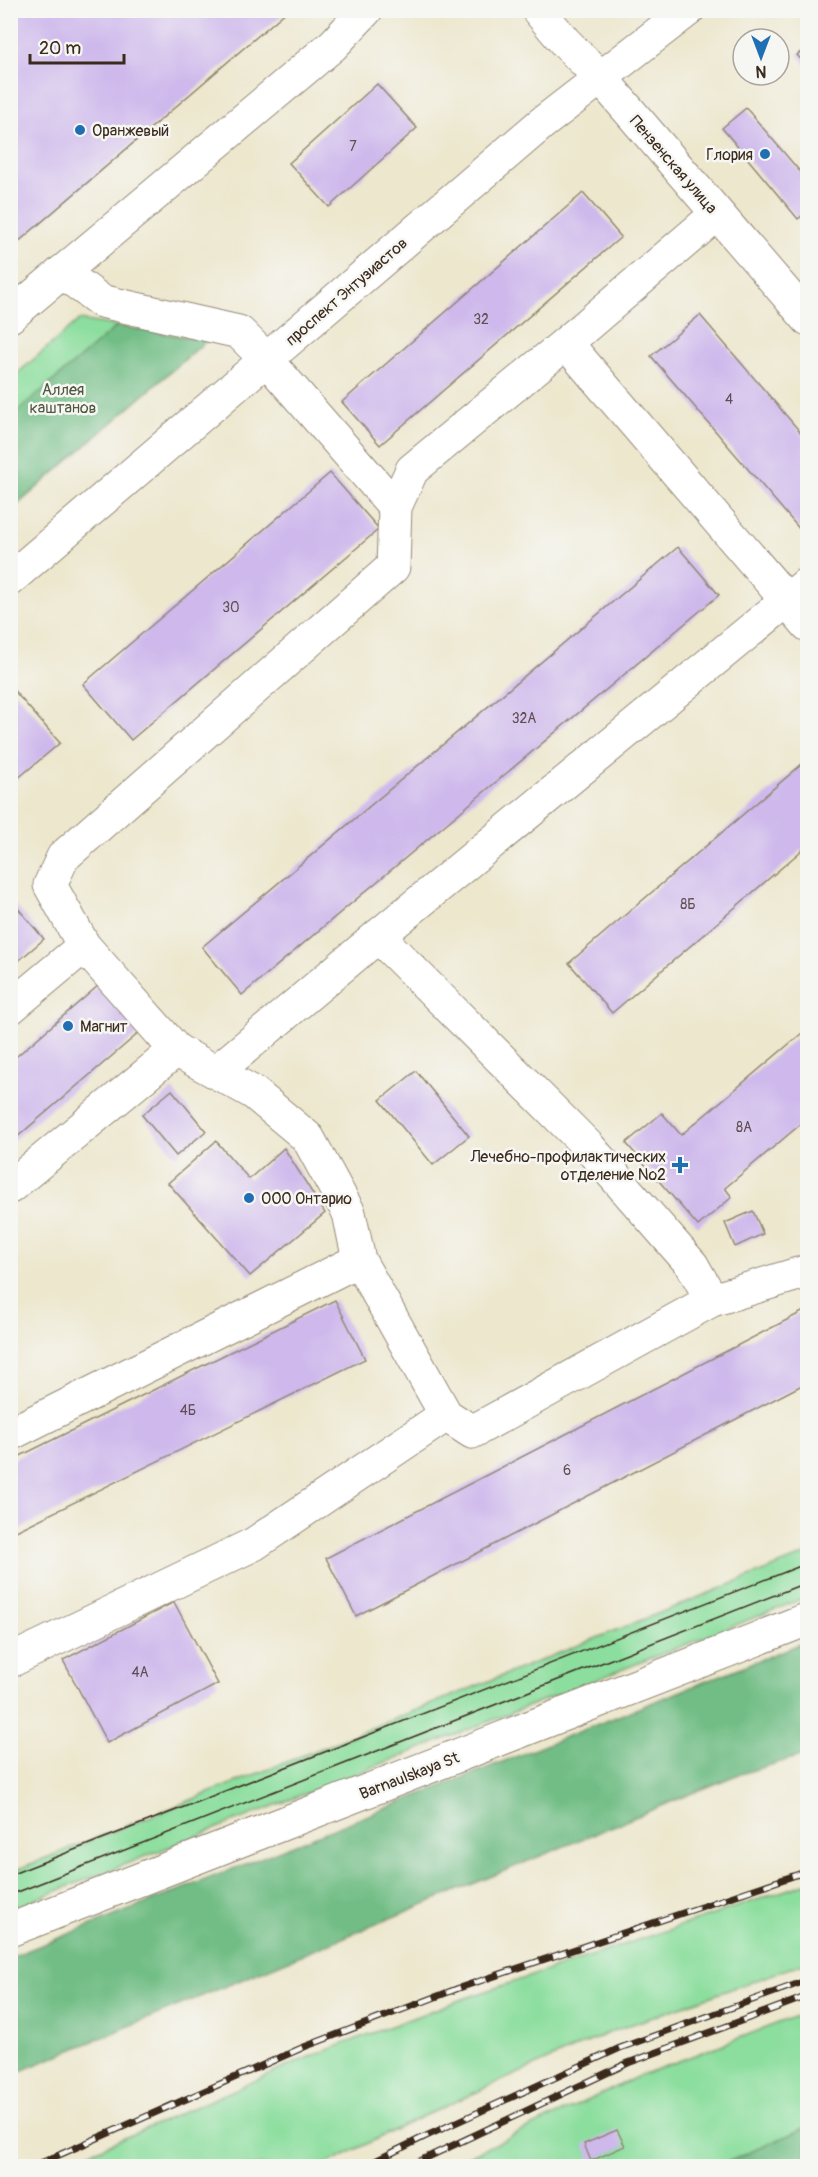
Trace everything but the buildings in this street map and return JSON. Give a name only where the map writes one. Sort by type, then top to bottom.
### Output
[{"type":"street","points":[[10,316],[333,45],[366,10]]},
{"type":"street","name":"Пензенская улица","points":[[538,10],[565,42],[600,77],[807,319]]},
{"type":"street","name":"проспект Энтузиастов","points":[[10,579],[532,131],[688,10]]},
{"type":"street","points":[[717,214],[566,343],[411,470],[395,507],[393,567],[63,857],[50,885],[84,946],[176,1050],[254,1093],[308,1138],[349,1213],[359,1260],[446,1415],[472,1432],[712,1300],[807,1271]]},
{"type":"street","points":[[62,272],[101,301],[240,332],[395,507]]},
{"type":"street","points":[[566,343],[797,591],[807,625]]},
{"type":"street","points":[[216,1072],[797,591]]},
{"type":"street","points":[[378,936],[588,1146],[692,1265],[712,1300]]},
{"type":"street","points":[[10,1008],[84,946]]},
{"type":"street","points":[[10,1186],[176,1050]]},
{"type":"street","points":[[10,1434],[359,1260]]},
{"type":"street","points":[[10,1661],[254,1544],[446,1415]]},
{"type":"street","name":"Barnaulskaya St","points":[[10,1930],[807,1619]]},
{"type":"green space","name":"Аллея каштанов","points":[[79,320],[207,340],[11,510],[11,379]]},
{"type":"green space","name":"Аллея каштанов","points":[[117,326],[207,340],[11,510],[11,417]]},
{"type":"green space","points":[[807,1554],[807,1597],[11,1909],[11,1872]]},
{"type":"green space","points":[[807,1641],[807,1754],[734,1776],[11,2075],[11,1957]]},
{"type":"green space","points":[[807,1883],[807,1962],[613,2031],[421,2117],[322,2166],[60,2166],[309,2057],[460,2000]]},
{"type":"green space","points":[[807,2012],[807,2127],[719,2166],[448,2166],[637,2077]]},
{"type":"green space","points":[[807,2127],[807,2166],[719,2166]]},
{"type":"tram line","points":[[10,1875],[808,1563]]},
{"type":"tram line","points":[[10,1895],[808,1582]]},
{"type":"railway","points":[[34,2166],[304,2047],[459,1988],[808,1871]]},
{"type":"railway","points":[[365,2166],[620,2048],[808,1980]]},
{"type":"railway","points":[[409,2166],[628,2063],[808,1996]]},
{"type":"place","name":"Оранжевый","points":[[80,130]]},
{"type":"place","name":"Глория","points":[[765,154]]},
{"type":"place","name":"Магнит","points":[[68,1026]]},
{"type":"place","name":"Лечебно-профилактических отделение №2","points":[[680,1165]]},
{"type":"place","name":"ООО Онтарио","points":[[249,1198]]}]
